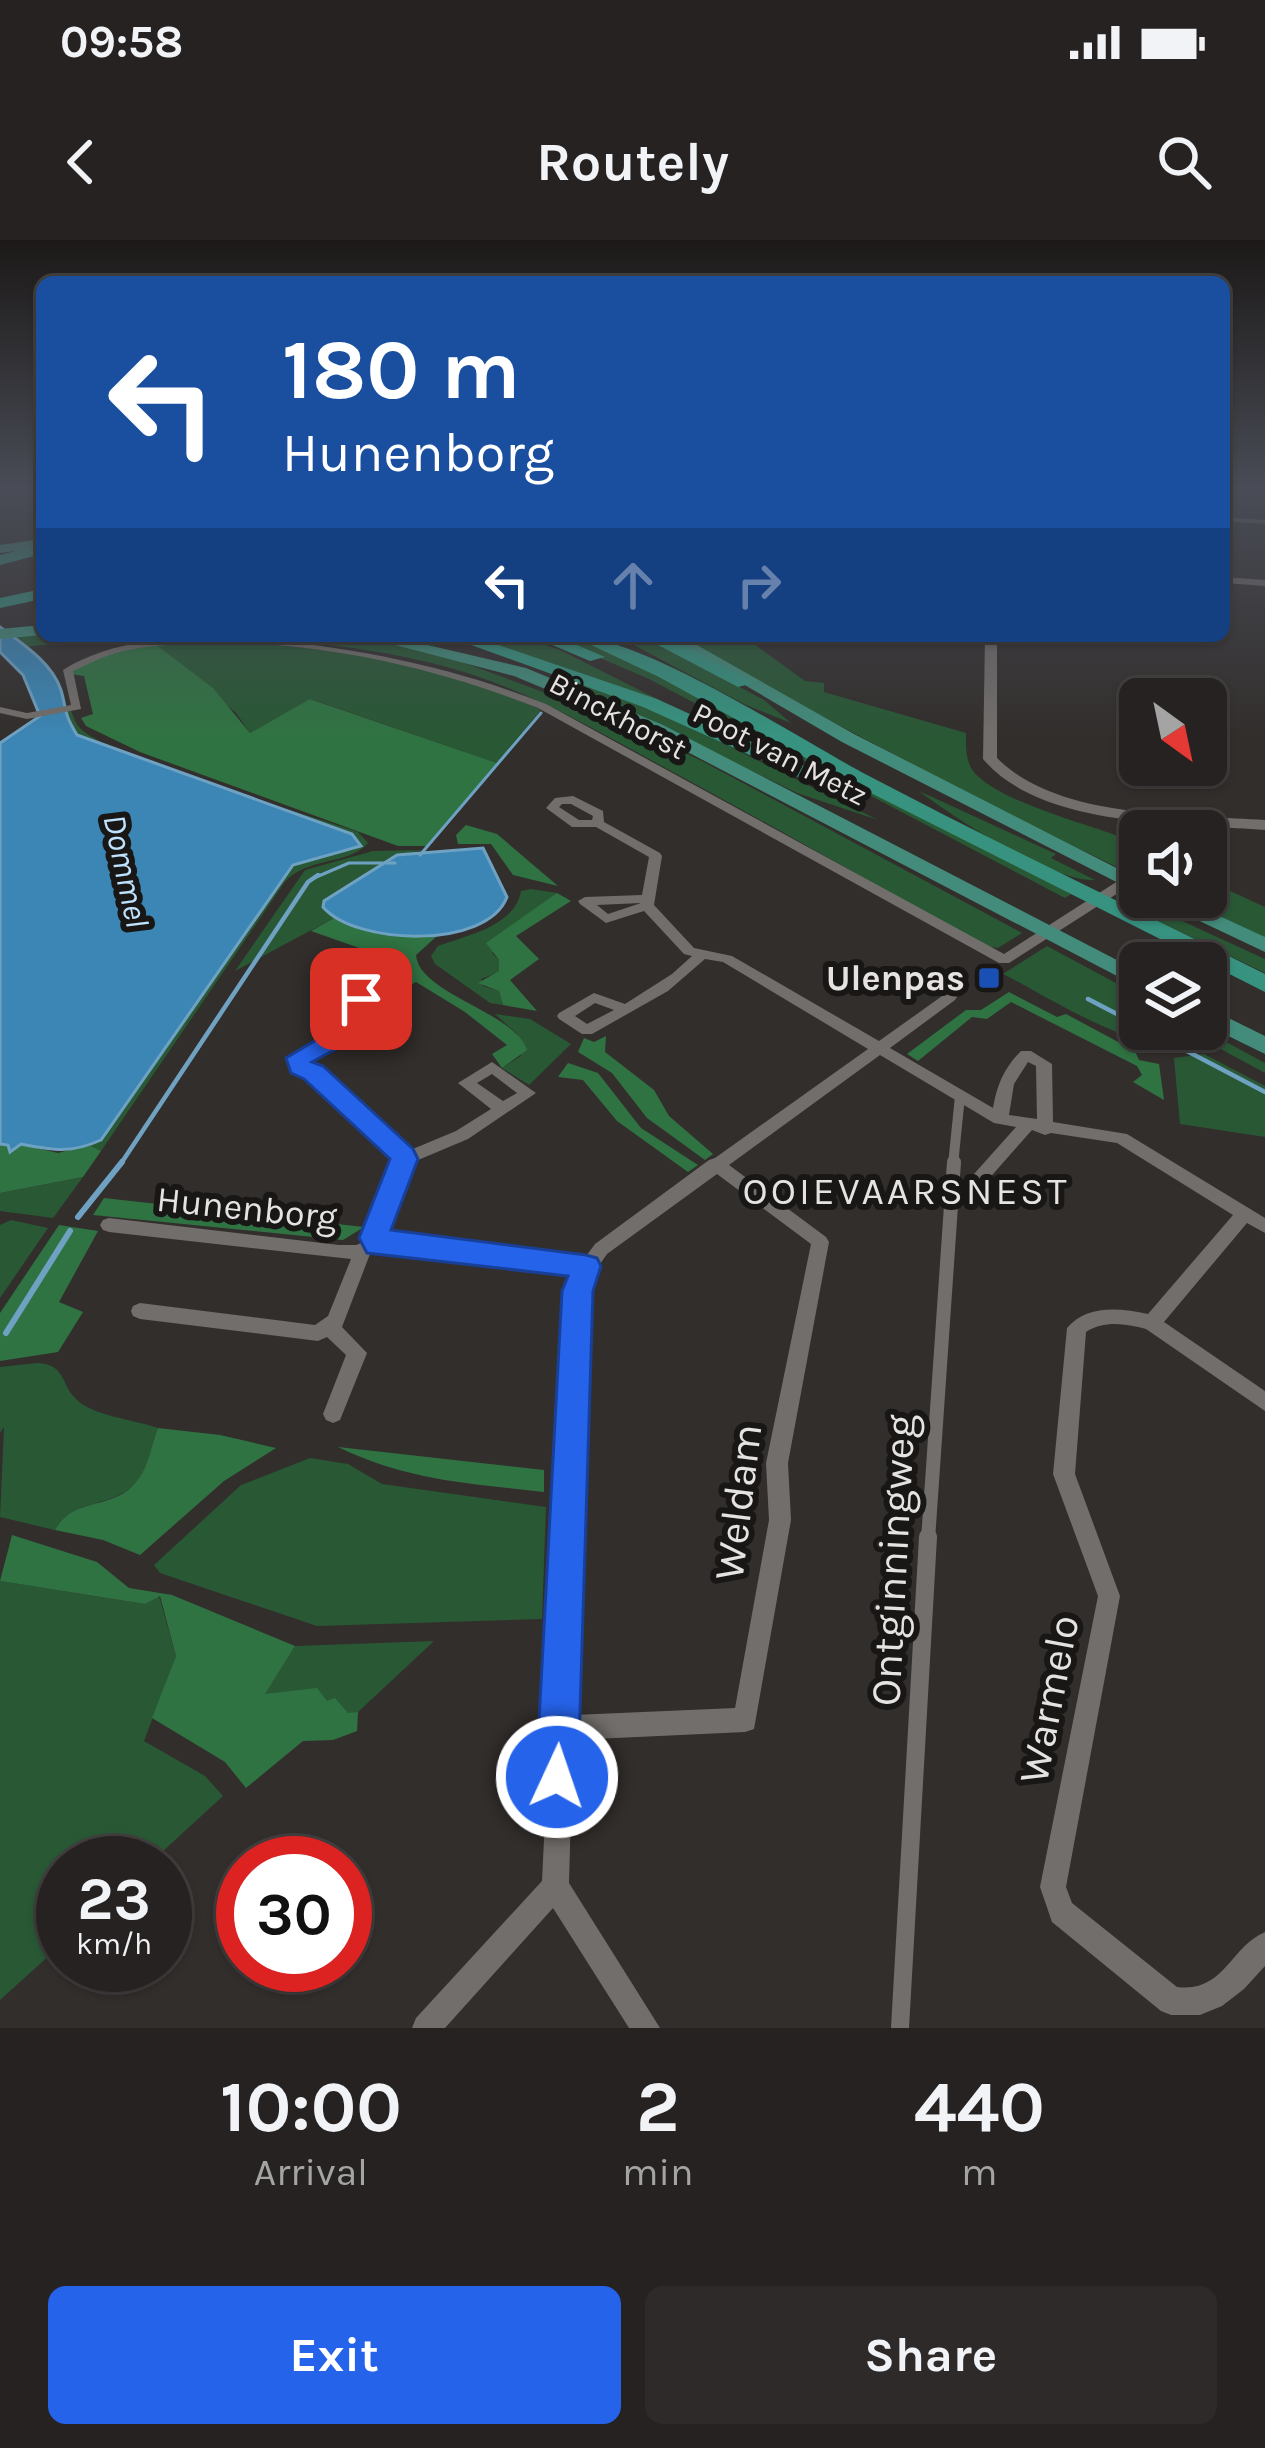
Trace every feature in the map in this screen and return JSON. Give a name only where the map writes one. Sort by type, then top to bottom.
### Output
[{"type":"highway","points":[[0,587],[36,588]]},
{"type":"highway","points":[[0,600],[36,589]]},
{"type":"highway","points":[[0,634],[34,631]]},
{"type":"highway","name":"Poot van Metz","points":[[394,642],[520,672],[657,729],[1119,970]]},
{"type":"highway","points":[[471,642],[650,703],[857,794]]},
{"type":"highway","name":"Poot van Metz","points":[[554,642],[648,683],[857,794],[1070,897],[1265,984]]},
{"type":"highway","name":"Poot van Metz","points":[[595,642],[650,665],[1070,897]]},
{"type":"highway","points":[[615,642],[650,665]]},
{"type":"highway","points":[[663,642],[746,682]]},
{"type":"highway","name":"Poot van Metz","points":[[679,642],[746,682],[1119,875]]},
{"type":"highway","points":[[493,650],[657,729]]},
{"type":"highway","name":"Poot van Metz","points":[[1108,915],[1150,942]]},
{"type":"highway","points":[[1206,918],[1265,945]]},
{"type":"highway","points":[[1227,986],[1265,1005]]},
{"type":"highway","points":[[1227,1027],[1265,1046]]},
{"type":"street","points":[[1230,580],[1265,583]]},
{"type":"street","points":[[991,642],[988,745],[998,770],[1041,796],[1119,814]]},
{"type":"street","name":"Binckhorst","points":[[0,710],[35,715],[73,708],[68,670],[100,653],[139,644],[289,644],[422,663],[542,706],[1004,961],[1119,891]]},
{"type":"street","points":[[598,823],[656,856],[646,903],[681,945],[727,959],[1000,1119],[1121,1138],[1265,1226]]},
{"type":"street","points":[[1227,825],[1265,826]]},
{"type":"street","points":[[626,1009],[678,976],[702,954]]},
{"type":"street","points":[[646,2028],[555,1886],[578,1291],[586,1266],[601,1249],[950,997]]},
{"type":"street","points":[[338,1037],[299,1058],[300,1067],[314,1072],[399,1149],[404,1159],[462,1135],[502,1109]]},
{"type":"street","points":[[980,1178],[1036,1127],[1044,1064],[1026,1055],[1013,1067],[1002,1092],[1000,1119]]},
{"type":"street","name":"Ontginningweg","points":[[900,2028],[944,1265],[960,1096]]},
{"type":"street","name":"Hunenborg","points":[[370,1247],[404,1159]]},
{"type":"street","name":"Weldam","points":[[560,1728],[745,1720],[780,1520],[778,1463],[820,1241],[715,1164]]},
{"type":"street","points":[[1245,1213],[1152,1323],[1265,1402]]},
{"type":"street","name":"Hunenborg","points":[[109,1225],[339,1252],[389,1241],[586,1266]]},
{"type":"street","points":[[140,1311],[313,1334],[330,1328],[370,1247]]},
{"type":"street","name":"Warmelo","points":[[1152,1323],[1130,1317],[1089,1318],[1077,1328],[1074,1342],[1064,1474],[1108,1595],[1053,1888],[1062,1912],[1171,2001],[1192,2006],[1212,2000],[1265,1946]]},
{"type":"street","points":[[330,1328],[357,1353],[333,1414]]},
{"type":"street","points":[[426,2028],[555,1886]]},
{"type":"green space","points":[[36,634],[36,642],[77,642],[23,647],[13,636]]},
{"type":"green space","points":[[295,642],[381,642],[435,652],[610,717],[702,761],[1022,933],[998,948],[984,946],[527,696],[424,661]]},
{"type":"green space","points":[[483,642],[536,642],[560,650],[707,724]]},
{"type":"green space","points":[[563,642],[586,642],[620,655],[1071,894],[1065,898],[649,679]]},
{"type":"green space","points":[[628,642],[657,642],[764,700],[791,723],[746,705]]},
{"type":"green space","points":[[688,642],[751,642],[805,681],[824,683],[824,692],[966,733],[969,762],[984,782],[1019,801],[1115,835],[1119,868]]},
{"type":"green space","points":[[155,644],[314,649],[430,669],[541,710],[497,763],[311,699],[250,733],[236,713]]},
{"type":"green space","points":[[155,644],[213,688],[250,733],[310,699],[497,763],[426,846],[398,846],[140,752],[86,726],[81,718],[93,714],[84,676],[70,674],[73,669],[104,654]]},
{"type":"green space","points":[[537,667],[670,717],[878,820],[797,793]]},
{"type":"green space","points":[[63,711],[71,711],[80,728],[97,740],[128,754],[358,832],[368,843],[350,855],[293,874],[284,883],[101,1151],[89,1145],[101,1140],[286,872],[301,859],[353,850],[352,834],[100,746],[77,735]]},
{"type":"green space","points":[[919,791],[1056,854],[1051,858],[1095,880],[1029,860]]},
{"type":"green space","points":[[466,825],[497,834],[558,886],[513,875],[491,844],[458,844],[456,835]]},
{"type":"green space","points":[[424,850],[397,855],[325,901],[323,907],[334,918],[235,971],[305,870],[373,851]]},
{"type":"green space","points":[[1227,890],[1265,907],[1265,938],[1222,918],[1227,918]]},
{"type":"green space","points":[[521,891],[557,893],[492,953],[499,960],[499,972],[481,979],[483,986],[499,991],[503,1005],[490,1003],[435,964],[431,956],[438,946],[500,921],[517,903]]},
{"type":"green space","points":[[557,893],[571,901],[516,936],[539,959],[510,980],[537,1011],[503,1005],[499,991],[478,983],[499,971],[499,960],[486,943]]},
{"type":"green space","points":[[334,918],[358,928],[436,937],[416,955],[421,969],[449,992],[505,1025],[527,1050],[502,1068],[492,1054],[507,1045],[416,982],[375,1003],[367,998],[385,957],[311,931]]},
{"type":"green space","points":[[1176,918],[1265,959],[1265,973],[1227,955],[1227,942],[1201,942],[1154,919]]},
{"type":"green space","points":[[1047,946],[1119,985],[1119,1032],[1075,1013],[1003,974]]},
{"type":"green space","points":[[1009,992],[1057,1017],[1066,1014],[1119,1042],[1119,1050],[1133,1050],[1139,1060],[1159,1064],[1164,1100],[1133,1082],[1142,1075],[1137,1066],[1011,1002],[987,1019],[972,1017],[918,1061],[907,1054],[966,1010],[981,1010]]},
{"type":"green space","points":[[495,1014],[530,1019],[571,1044],[529,1085],[502,1068],[521,1056],[517,1034]]},
{"type":"green space","points":[[606,1036],[605,1052],[654,1090],[669,1116],[713,1154],[705,1160],[647,1118],[612,1073],[578,1052],[584,1038],[594,1042]]},
{"type":"green space","points":[[1227,1042],[1265,1063],[1265,1073],[1222,1050],[1227,1050]]},
{"type":"green space","points":[[1204,1054],[1265,1086],[1265,1137],[1180,1124],[1174,1058]]},
{"type":"green space","points":[[568,1063],[598,1073],[641,1128],[698,1165],[688,1172],[617,1121],[583,1080],[558,1077]]},
{"type":"green space","points":[[0,1144],[9,1145],[10,1151],[20,1144],[58,1153],[89,1145],[101,1151],[83,1177],[0,1193]]},
{"type":"green space","points":[[83,1177],[53,1218],[0,1211],[0,1193]]},
{"type":"green space","points":[[104,1198],[364,1227],[343,1240],[93,1215]]},
{"type":"green space","points":[[11,1220],[48,1228],[0,1298],[0,1225]]},
{"type":"green space","points":[[59,1225],[98,1231],[59,1302],[83,1312],[58,1352],[0,1361],[0,1313]]},
{"type":"green space","points":[[38,1363],[54,1367],[83,1405],[158,1428],[136,1482],[116,1496],[72,1512],[55,1530],[0,1517],[4,1427],[0,1433],[0,1367]]},
{"type":"green space","points":[[158,1428],[276,1448],[224,1481],[140,1555],[103,1540],[55,1530],[72,1512],[127,1491],[147,1463]]},
{"type":"green space","points":[[338,1447],[544,1470],[544,1492],[414,1474]]},
{"type":"green space","points":[[310,1458],[348,1464],[382,1484],[546,1507],[542,1619],[317,1626],[160,1573],[154,1565],[241,1485]]},
{"type":"green space","points":[[12,1535],[97,1562],[129,1588],[172,1595],[295,1646],[265,1694],[317,1688],[327,1701],[335,1698],[348,1713],[358,1712],[357,1731],[333,1740],[303,1741],[246,1788],[225,1762],[152,1718],[176,1656],[160,1596],[145,1604],[0,1581]]},
{"type":"green space","points":[[0,1581],[145,1604],[159,1596],[176,1656],[144,1741],[205,1776],[223,1796],[179,1836],[36,1836],[36,1967],[0,2000]]},
{"type":"green space","points":[[434,1641],[358,1712],[348,1714],[327,1702],[264,1695],[295,1646]]},
{"type":"water","name":"Dommel","points":[[0,627],[51,671],[77,735],[352,834],[361,846],[293,865],[101,1140],[70,1149],[21,1144],[10,1152],[8,1145],[0,1144],[0,743],[40,716],[23,675],[0,652]]},
{"type":"water","points":[[483,848],[507,897],[495,914],[474,926],[420,936],[390,935],[339,920],[323,907],[324,901],[397,855]]},
{"type":"waterway","points":[[420,855],[541,713]]},
{"type":"waterway","points":[[314,878],[349,863],[395,863]]},
{"type":"waterway","points":[[122,1162],[308,882],[318,875]]},
{"type":"waterway","points":[[1088,999],[1119,1015]]},
{"type":"waterway","points":[[1185,1050],[1265,1092]]},
{"type":"waterway","points":[[78,1217],[122,1162]]},
{"type":"waterway","points":[[6,1333],[70,1231]]},
{"type":"place","name":"Ulenpas","points":[[989,978]]},
{"type":"district","name":"OOIEVAARSNEST","points":[[906,1191]]},
{"type":"route","points":[[361,999],[355,1028],[299,1058],[300,1067],[314,1072],[399,1149],[404,1159],[374,1238],[377,1245],[389,1241],[586,1266],[578,1291],[557,1777]]}]
